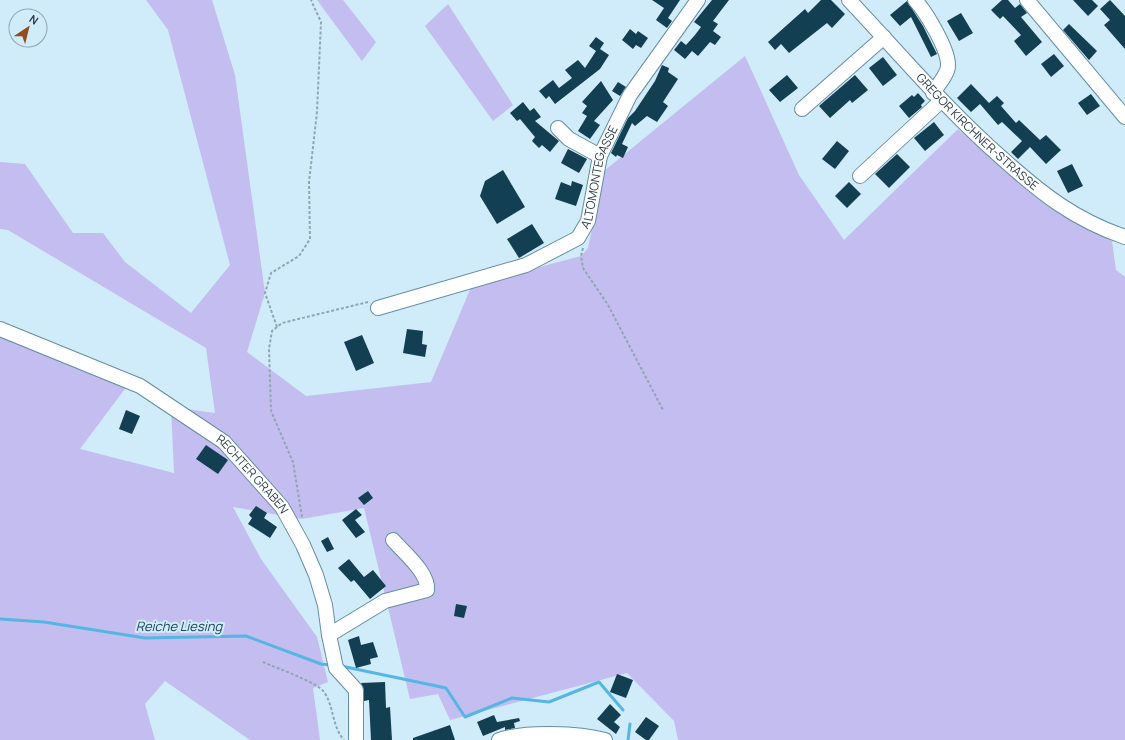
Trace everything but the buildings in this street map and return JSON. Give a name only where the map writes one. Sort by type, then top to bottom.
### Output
[{"type":"street","name":"ALTOMONTEGASSE","points":[[378,308],[526,266],[578,238],[588,221],[600,156],[630,95],[698,0]]},
{"type":"street","name":"GREGOR KIRCHNER-STRASSE","points":[[849,0],[966,127],[1034,186],[1072,214],[1101,229],[1125,237]]},
{"type":"street","points":[[860,176],[937,97],[948,67],[946,53],[923,9],[915,0]]},
{"type":"street","points":[[1027,0],[1125,117]]},
{"type":"street","points":[[802,109],[884,37]]},
{"type":"street","points":[[558,128],[569,140],[600,156]]},
{"type":"street","name":"RECHTER GRABEN","points":[[0,329],[140,386],[224,442],[282,507],[303,544],[316,575],[326,605],[329,635],[336,668],[356,690],[356,740]]},
{"type":"street","points":[[329,635],[385,601],[427,590],[428,582],[424,575],[392,540]]},
{"type":"street","points":[[499,740],[510,736],[531,733],[605,740]]},
{"type":"path","points":[[277,327],[265,293],[271,273],[299,256],[310,239],[309,182],[317,112],[321,22],[311,0]]},
{"type":"path","points":[[584,242],[581,256],[583,268],[608,305],[663,410]]},
{"type":"path","points":[[302,519],[293,462],[271,411],[269,349],[272,331],[282,323],[380,299],[378,308]]},
{"type":"path","points":[[263,662],[310,682],[320,688],[324,692],[334,721],[344,740]]},
{"type":"shaded area","points":[[146,0],[212,0],[235,75],[265,293],[247,352],[306,396],[431,382],[472,285],[581,256],[588,248],[604,171],[745,56],[799,175],[844,240],[958,129],[1061,215],[1112,241],[1116,270],[1125,277],[1125,740],[678,740],[674,721],[627,673],[450,720],[438,694],[410,699],[364,508],[302,519],[233,507],[261,559],[317,637],[328,682],[313,688],[320,740],[250,740],[165,681],[145,704],[155,740],[0,740],[0,334],[127,386],[80,449],[174,473],[171,407],[215,413],[206,348],[8,230],[0,229],[0,162],[25,164],[73,233],[103,233],[125,262],[191,313],[230,265],[168,30]]},
{"type":"shaded area","points":[[317,0],[343,0],[376,42],[362,61]]},
{"type":"shaded area","points":[[448,4],[513,105],[493,121],[425,26]]},
{"type":"waterway","name":"Reiche Liesing","points":[[0,619],[44,622],[145,638],[246,636],[321,664],[330,665]]},
{"type":"waterway","name":"Reiche Liesing","points":[[341,666],[446,688],[465,717],[512,698],[549,702],[599,682],[623,710]]},
{"type":"waterway","name":"Reiche Liesing","points":[[628,740],[630,724]]}]
